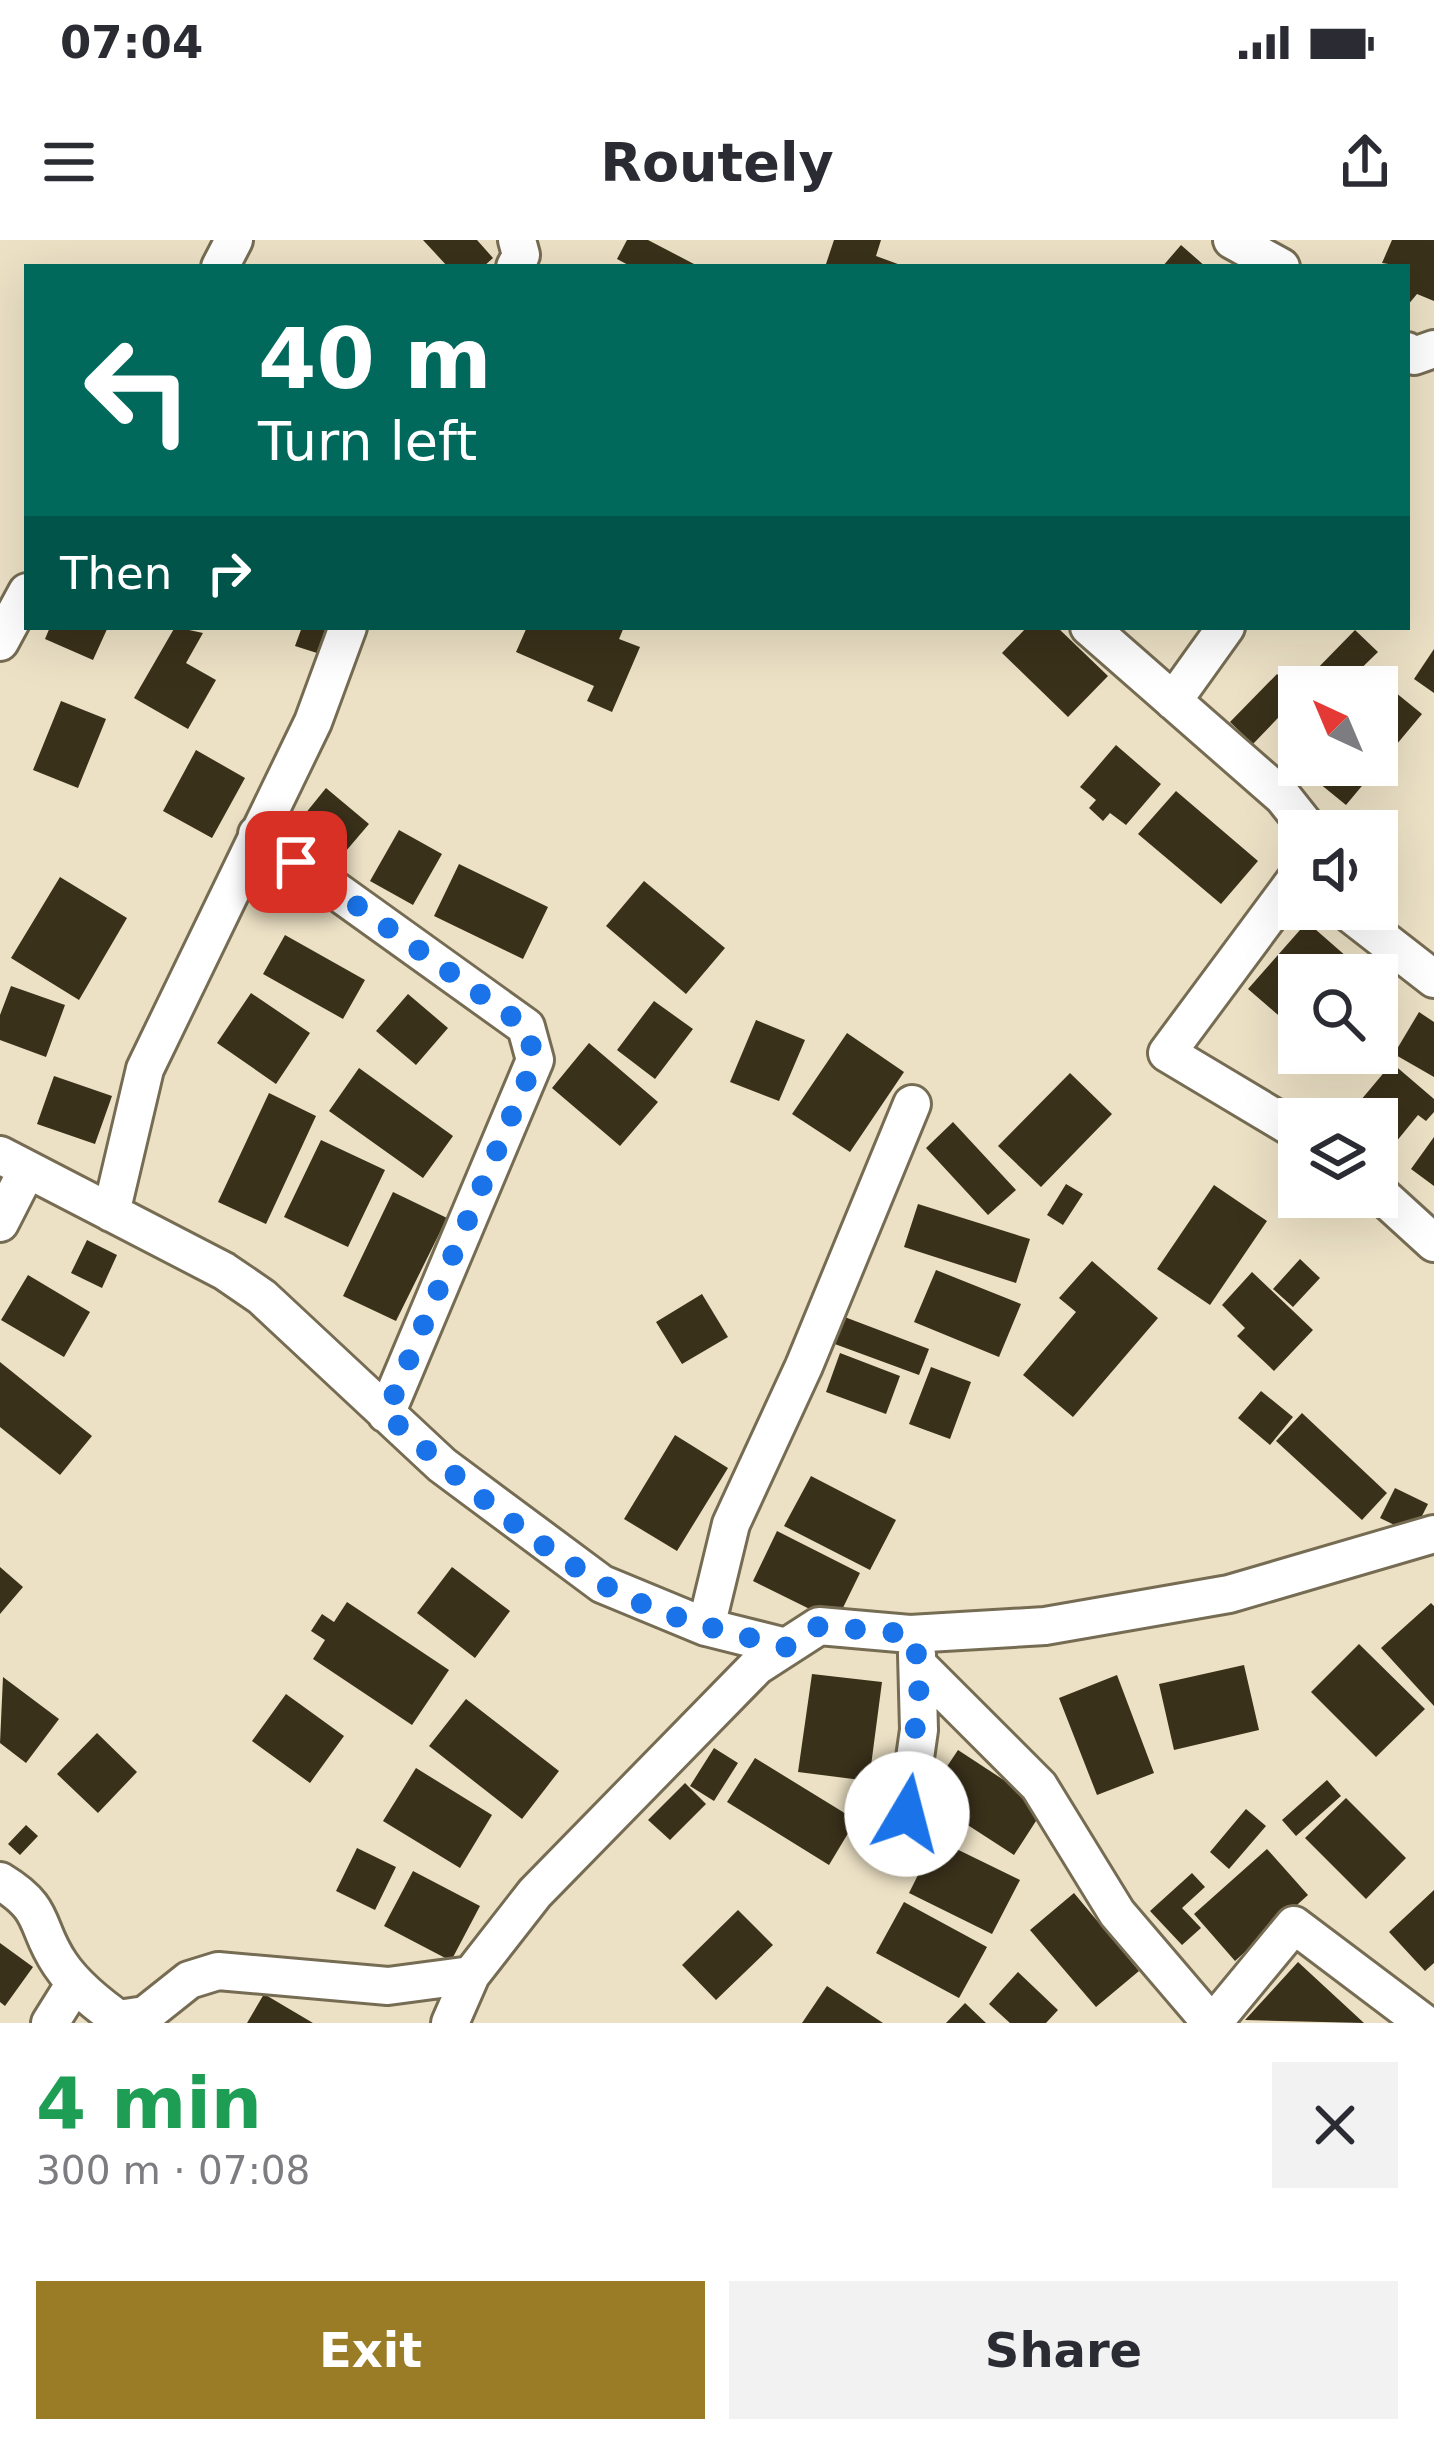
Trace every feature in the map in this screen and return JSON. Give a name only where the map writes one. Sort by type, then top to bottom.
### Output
[{"type":"street","points":[[1232,240],[1276,264]]},
{"type":"street","points":[[0,642],[24,598]]},
{"type":"street","points":[[111,1213],[146,1069],[313,722],[347,630]]},
{"type":"street","points":[[1092,630],[1293,810]]},
{"type":"street","points":[[1173,700],[1224,630]]},
{"type":"street","points":[[257,834],[526,1027],[535,1060],[386,1414]]},
{"type":"street","points":[[1278,903],[1167,1053],[1278,1119]]},
{"type":"street","points":[[1371,930],[1434,979]]},
{"type":"street","points":[[715,1629],[730,1524],[803,1366],[912,1104]]},
{"type":"street","points":[[0,1223],[14,1163],[224,1271],[262,1298],[442,1465],[602,1584],[771,1656]]},
{"type":"street","points":[[1398,1210],[1434,1243]]},
{"type":"street","points":[[450,2023],[471,1976],[535,1893],[771,1656],[819,1626],[916,1651],[1229,1594],[1427,1546]]},
{"type":"street","points":[[907,1814],[916,1651]]},
{"type":"street","points":[[916,1651],[1040,1786],[1117,1913],[1212,2023],[1294,1924],[1424,2023]]},
{"type":"street","points":[[0,1881],[40,1915],[56,1959],[75,1983],[121,2021],[145,2015],[189,1981],[218,1971],[388,1986],[471,1976]]},
{"type":"street","points":[[50,2023],[75,1983]]},
{"type":"building","points":[[423,240],[477,240],[493,258],[486,264],[445,264]]},
{"type":"building","points":[[627,240],[648,240],[694,264],[626,264],[617,259]]},
{"type":"building","points":[[834,240],[881,240],[876,256],[898,264],[826,264]]},
{"type":"building","points":[[1392,240],[1434,240],[1434,301],[1417,294],[1410,302],[1410,264],[1382,263]]},
{"type":"building","points":[[1181,245],[1203,264],[1165,264]]},
{"type":"building","points":[[49,630],[107,630],[93,660],[45,639]]},
{"type":"building","points":[[173,630],[203,633],[186,663],[216,680],[188,729],[134,698]]},
{"type":"building","points":[[301,630],[325,630],[317,653],[295,646]]},
{"type":"building","points":[[526,630],[623,630],[619,639],[640,647],[612,712],[587,701],[594,686],[516,652]]},
{"type":"building","points":[[1024,630],[1060,630],[1108,676],[1068,717],[1002,653]]},
{"type":"building","points":[[1355,630],[1378,652],[1364,666],[1320,666]]},
{"type":"building","points":[[1434,649],[1434,693],[1414,679]]},
{"type":"building","points":[[1278,675],[1278,718],[1253,744],[1230,722]]},
{"type":"building","points":[[1398,694],[1422,714],[1398,743]]},
{"type":"building","points":[[61,701],[106,719],[78,788],[33,770]]},
{"type":"building","points":[[1116,745],[1161,784],[1126,825],[1110,813],[1103,821],[1089,808],[1096,800],[1080,787]]},
{"type":"building","points":[[196,750],[245,778],[212,838],[163,811]]},
{"type":"building","points":[[1323,786],[1362,786],[1346,805]]},
{"type":"building","points":[[326,788],[369,824],[334,865],[292,830]]},
{"type":"building","points":[[1176,791],[1258,861],[1221,904],[1138,834]]},
{"type":"building","points":[[399,830],[442,854],[413,905],[370,881]]},
{"type":"building","points":[[459,864],[548,907],[523,959],[434,916]]},
{"type":"building","points":[[60,877],[127,918],[79,1000],[11,958]]},
{"type":"building","points":[[644,881],[725,948],[686,994],[606,926]]},
{"type":"building","points":[[1300,930],[1316,930],[1344,954],[1279,954]]},
{"type":"building","points":[[285,935],[365,980],[343,1019],[263,974]]},
{"type":"building","points":[[1278,955],[1278,1015],[1248,989]]},
{"type":"building","points":[[11,986],[65,1005],[46,1057],[0,1040],[0,1015]]},
{"type":"building","points":[[251,993],[310,1033],[276,1084],[217,1043]]},
{"type":"building","points":[[408,994],[448,1028],[416,1065],[376,1031]]},
{"type":"building","points":[[654,1001],[693,1029],[655,1079],[617,1050]]},
{"type":"building","points":[[1419,1012],[1434,1022],[1434,1077],[1398,1056],[1398,1047]]},
{"type":"building","points":[[756,1020],[805,1040],[779,1101],[730,1082]]},
{"type":"building","points":[[847,1033],[904,1072],[850,1152],[792,1114]]},
{"type":"building","points":[[589,1043],[658,1102],[620,1146],[552,1088]]},
{"type":"building","points":[[359,1068],[453,1136],[423,1178],[329,1111]]},
{"type":"building","points":[[1398,1068],[1434,1099],[1434,1112],[1426,1121],[1418,1115],[1398,1140],[1398,1098],[1363,1098],[1383,1074],[1398,1074]]},
{"type":"building","points":[[1070,1073],[1112,1114],[1041,1187],[998,1146]]},
{"type":"building","points":[[54,1076],[112,1096],[95,1144],[37,1124]]},
{"type":"building","points":[[269,1093],[316,1116],[266,1224],[218,1202]]},
{"type":"building","points":[[953,1122],[1016,1190],[988,1215],[926,1148]]},
{"type":"building","points":[[1434,1137],[1434,1186],[1411,1169]]},
{"type":"building","points":[[321,1140],[385,1170],[348,1247],[284,1217]]},
{"type":"building","points":[[1066,1184],[1083,1194],[1063,1225],[1047,1215]]},
{"type":"building","points":[[1214,1185],[1267,1221],[1210,1305],[1157,1269]]},
{"type":"building","points":[[393,1192],[447,1218],[396,1321],[343,1296]]},
{"type":"building","points":[[918,1204],[1030,1239],[1016,1283],[904,1247]]},
{"type":"building","points":[[87,1240],[117,1255],[102,1288],[71,1273]]},
{"type":"building","points":[[1300,1259],[1320,1278],[1293,1307],[1273,1289]]},
{"type":"building","points":[[1092,1261],[1158,1318],[1073,1417],[1023,1375],[1076,1312],[1059,1298]]},
{"type":"building","points":[[936,1270],[1021,1304],[999,1357],[914,1322]]},
{"type":"building","points":[[1252,1272],[1313,1330],[1274,1371],[1237,1336],[1245,1328],[1222,1305]]},
{"type":"building","points":[[28,1275],[90,1312],[64,1357],[1,1320]]},
{"type":"building","points":[[702,1294],[728,1337],[682,1364],[656,1322]]},
{"type":"building","points":[[842,1316],[929,1349],[919,1375],[832,1343]]},
{"type":"building","points":[[840,1353],[900,1376],[886,1414],[826,1392]]},
{"type":"building","points":[[0,1362],[92,1436],[60,1475],[0,1427]]},
{"type":"building","points":[[931,1367],[971,1382],[950,1439],[909,1424]]},
{"type":"building","points":[[1261,1391],[1293,1417],[1270,1445],[1238,1418]]},
{"type":"building","points":[[1302,1413],[1387,1493],[1362,1520],[1276,1441]]},
{"type":"building","points":[[675,1435],[728,1468],[677,1551],[624,1519]]},
{"type":"building","points":[[811,1476],[896,1520],[870,1570],[784,1526]]},
{"type":"building","points":[[1395,1488],[1428,1504],[1413,1534],[1380,1518]]},
{"type":"building","points":[[777,1531],[860,1573],[836,1622],[753,1581]]},
{"type":"building","points":[[0,1567],[23,1587],[0,1614]]},
{"type":"building","points":[[452,1567],[510,1611],[475,1658],[417,1613]]},
{"type":"building","points":[[347,1602],[449,1670],[412,1725],[313,1659],[325,1640],[311,1631],[322,1614],[334,1622]]},
{"type":"building","points":[[1431,1603],[1434,1606],[1434,1706],[1381,1648]]},
{"type":"building","points":[[1359,1644],[1425,1709],[1376,1757],[1311,1692]]},
{"type":"building","points":[[1244,1665],[1259,1730],[1174,1750],[1159,1684]]},
{"type":"building","points":[[812,1674],[882,1682],[869,1781],[798,1772]]},
{"type":"building","points":[[1117,1675],[1154,1773],[1097,1795],[1059,1698]]},
{"type":"building","points":[[3,1677],[59,1719],[26,1763],[0,1743]]},
{"type":"building","points":[[286,1694],[344,1736],[310,1783],[252,1741]]},
{"type":"building","points":[[466,1699],[559,1771],[522,1819],[429,1746]]},
{"type":"building","points":[[97,1733],[137,1772],[98,1813],[57,1774]]},
{"type":"building","points":[[714,1748],[738,1763],[714,1801],[690,1786]]},
{"type":"building","points":[[958,1750],[1045,1807],[1014,1855],[926,1798]]},
{"type":"building","points":[[755,1758],[856,1820],[829,1865],[727,1802]]},
{"type":"building","points":[[416,1768],[492,1815],[460,1868],[383,1821]]},
{"type":"building","points":[[1327,1780],[1341,1796],[1296,1836],[1282,1820]]},
{"type":"building","points":[[685,1783],[706,1804],[670,1840],[648,1820]]},
{"type":"building","points":[[1346,1798],[1406,1858],[1366,1899],[1305,1838]]},
{"type":"building","points":[[1246,1809],[1266,1826],[1229,1869],[1210,1852]]},
{"type":"building","points":[[26,1825],[38,1836],[20,1855],[8,1844]]},
{"type":"building","points":[[936,1839],[1020,1880],[992,1934],[909,1893]]},
{"type":"building","points":[[357,1848],[396,1867],[375,1910],[336,1891]]},
{"type":"building","points":[[1267,1849],[1308,1895],[1235,1961],[1194,1914]]},
{"type":"building","points":[[413,1871],[480,1906],[451,1961],[384,1926]]},
{"type":"building","points":[[1192,1873],[1205,1887],[1182,1908],[1201,1928],[1182,1945],[1150,1911]]},
{"type":"building","points":[[1434,1890],[1434,1963],[1425,1971],[1389,1932]]},
{"type":"building","points":[[1074,1893],[1139,1971],[1096,2007],[1030,1930]]},
{"type":"building","points":[[904,1902],[987,1947],[959,1998],[876,1953]]},
{"type":"building","points":[[738,1910],[773,1945],[716,2000],[682,1965]]},
{"type":"building","points":[[0,1943],[33,1967],[5,2006],[0,2002]]},
{"type":"building","points":[[1298,1962],[1364,2023],[1245,2020]]},
{"type":"building","points":[[1018,1972],[1058,2010],[1046,2023],[1010,2023],[989,2004]]},
{"type":"building","points":[[827,1986],[883,2023],[802,2023]]},
{"type":"building","points":[[264,1994],[313,2023],[247,2023]]},
{"type":"building","points":[[965,2003],[986,2023],[946,2023]]},
{"type":"route","points":[[296,862],[526,1027],[535,1060],[386,1414],[442,1465],[542,1540],[602,1584],[642,1604],[706,1627],[786,1647],[819,1626],[910,1634],[921,1668],[919,1730],[907,1814]]}]
